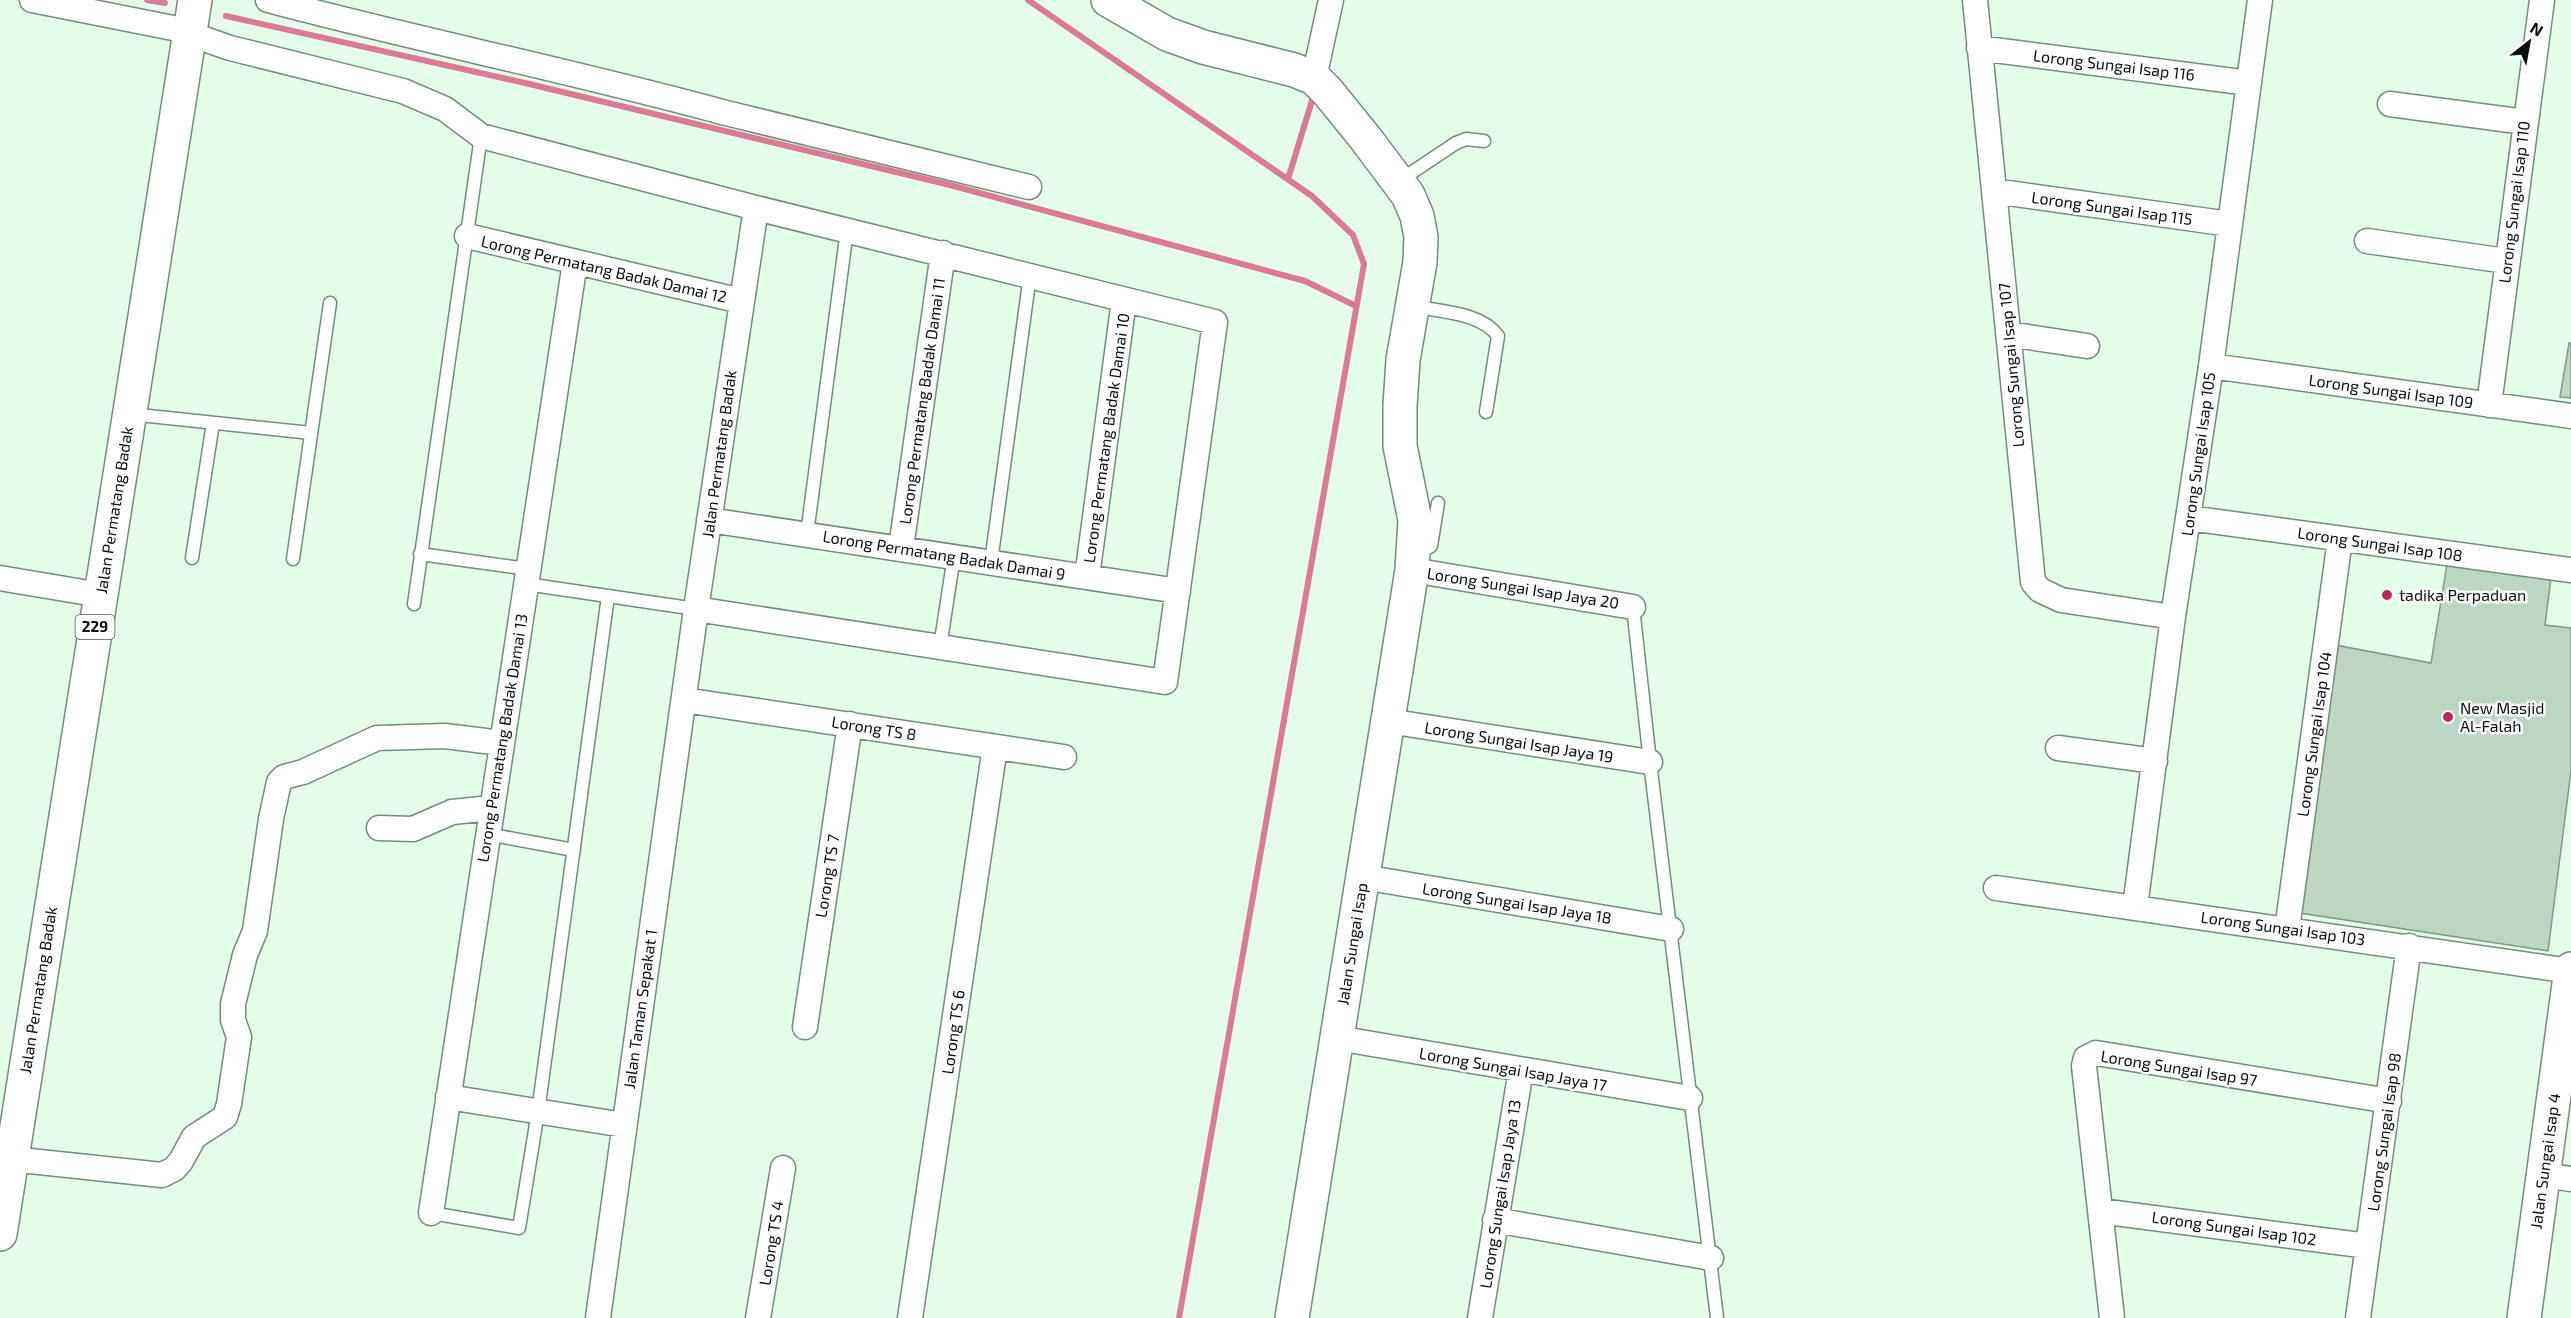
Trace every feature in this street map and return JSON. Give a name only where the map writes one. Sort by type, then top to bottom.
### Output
[{"type":"street","points":[[32,0],[162,26],[230,48],[403,91],[446,109],[481,136],[756,208],[1215,322],[1165,682],[696,609]]},
{"type":"street","name":"Jalan Permatang Badak","points":[[0,1234],[6,1174],[195,0]]},
{"type":"street","points":[[268,0],[1029,187]]},
{"type":"street","points":[[1108,0],[1167,34],[1203,47],[1294,70],[1314,78],[1331,0]]},
{"type":"street","name":"Lorong Sungai Isap 107","points":[[1975,0],[2033,582],[2040,590],[2061,600],[2173,618]]},
{"type":"street","name":"Lorong Sungai Isap 105","points":[[2135,907],[2173,618],[2211,366],[2260,0]]},
{"type":"street","name":"Lorong Sungai Isap 110","points":[[2489,405],[2506,261],[2542,0]]},
{"type":"street","name":"Lorong Sungai Isap 116","points":[[1979,48],[2249,83]]},
{"type":"street","name":"Jalan Sungai Isap","points":[[1292,1318],[1413,563],[1415,520],[1400,446],[1400,406],[1403,360],[1420,262],[1421,237],[1418,216],[1399,181],[1328,92],[1314,78]]},
{"type":"street","points":[[2390,104],[2525,122]]},
{"type":"street","name":"Lorong Sungai Isap 115","points":[[1994,191],[2230,224]]},
{"type":"street","name":"Jalan Permatang Badak","points":[[684,700],[756,208]]},
{"type":"street","name":"Lorong Permatang Badak Damai 12","points":[[467,236],[741,301]]},
{"type":"street","points":[[2367,241],[2506,261]]},
{"type":"street","name":"Lorong Permatang Badak Damai 11","points":[[901,548],[944,253]]},
{"type":"street","name":"Lorong Permatang Badak Damai 13","points":[[431,1214],[575,262]]},
{"type":"street","name":"Lorong Permatang Badak Damai 10","points":[[1087,577],[1124,300]]},
{"type":"street","points":[[2009,334],[2087,346]]},
{"type":"street","name":"Lorong Sungai Isap 109","points":[[2211,366],[2571,416]]},
{"type":"street","name":"Lorong Sungai Isap 108","points":[[2189,518],[2571,570]]},
{"type":"street","name":"Lorong Permatang Badak Damai 9","points":[[709,520],[1178,591]]},
{"type":"street","name":"Lorong Sungai Isap 104","points":[[2287,930],[2340,538]]},
{"type":"street","name":"Lorong Sungai Isap Jaya 20","points":[[1413,563],[1633,607]]},
{"type":"street","points":[[0,578],[101,595]]},
{"type":"street","name":"Lorong TS 8","points":[[684,700],[1064,757]]},
{"type":"street","name":"Jalan Taman Sepakat 1","points":[[598,1318],[684,700]]},
{"type":"street","name":"Lorong Sungai Isap Jaya 19","points":[[1388,721],[1650,762]]},
{"type":"street","name":"Lorong TS 7","points":[[805,1027],[850,724]]},
{"type":"street","points":[[6,1174],[162,1175],[174,1169],[181,1161],[194,1137],[225,1117],[230,1104],[238,1037],[233,1020],[233,1004],[245,955],[255,931],[271,819],[279,782],[284,777],[303,772],[376,738],[445,736],[501,743]]},
{"type":"street","name":"Lorong TS 6","points":[[910,1318],[995,747]]},
{"type":"street","points":[[2058,748],[2155,761]]},
{"type":"street","points":[[380,828],[413,828],[452,812],[491,807]]},
{"type":"street","name":"Lorong Sungai Isap Jaya 18","points":[[1363,878],[1671,929]]},
{"type":"street","name":"Lorong Sungai Isap 103","points":[[1996,888],[2571,970]]},
{"type":"street","name":"Lorong Sungai Isap 98","points":[[2358,1318],[2409,946]]},
{"type":"street","name":"Jalan Sungai Isap 4","points":[[2524,1318],[2557,1177],[2571,970]]},
{"type":"street","name":"Lorong Sungai Isap Jaya 17","points":[[1337,1038],[1690,1098]]},
{"type":"street","name":"Lorong Sungai Isap 97","points":[[2112,1318],[2084,1066],[2086,1058],[2096,1053],[2389,1101]]},
{"type":"street","name":"Lorong Sungai Isap Jaya 13","points":[[1480,1318],[1521,1070]]},
{"type":"street","points":[[448,1097],[624,1125]]},
{"type":"street","name":"Lorong TS 4","points":[[758,1318],[783,1168]]},
{"type":"street","name":"Lorong Sungai Isap 102","points":[[2100,1210],[2368,1246]]},
{"type":"street","points":[[1495,1220],[1711,1258]]},
{"type":"lane","points":[[414,604],[481,136]]},
{"type":"lane","points":[[1399,181],[1456,142],[1484,141]]},
{"type":"lane","points":[[807,534],[848,230]]},
{"type":"lane","points":[[991,562],[1030,275]]},
{"type":"lane","points":[[293,560],[330,303]]},
{"type":"lane","points":[[1412,306],[1480,321],[1491,327],[1498,336],[1486,412]]},
{"type":"lane","points":[[130,414],[311,434]]},
{"type":"lane","points":[[192,558],[213,423]]},
{"type":"lane","points":[[1413,563],[1431,546],[1438,502]]},
{"type":"lane","points":[[420,554],[608,596],[696,609]]},
{"type":"lane","points":[[940,647],[954,556]]},
{"type":"lane","points":[[431,1214],[519,1228],[538,1112],[608,596]]},
{"type":"lane","points":[[1633,607],[1717,1318]]},
{"type":"lane","points":[[487,834],[574,849]]},
{"type":"building","points":[[2569,343],[2571,343],[2571,398],[2560,397]]},
{"type":"building","name":"New Masjid Al-Falah","points":[[2447,564],[2551,578],[2545,625],[2571,628],[2571,771],[2548,951],[2300,913],[2335,645],[2431,663]]},
{"type":"waterway","points":[[147,0],[165,3]]},
{"type":"waterway","points":[[1028,0],[1312,196],[1353,235],[1364,264],[1179,1318]]},
{"type":"waterway","points":[[226,16],[525,83],[950,185],[1305,281],[1356,306]]},
{"type":"waterway","points":[[1288,179],[1314,94]]},
{"type":"place","name":"tadika Perpaduan","points":[[2387,595]]},
{"type":"place","name":"New Masjid Al-Falah","points":[[2448,717]]}]
